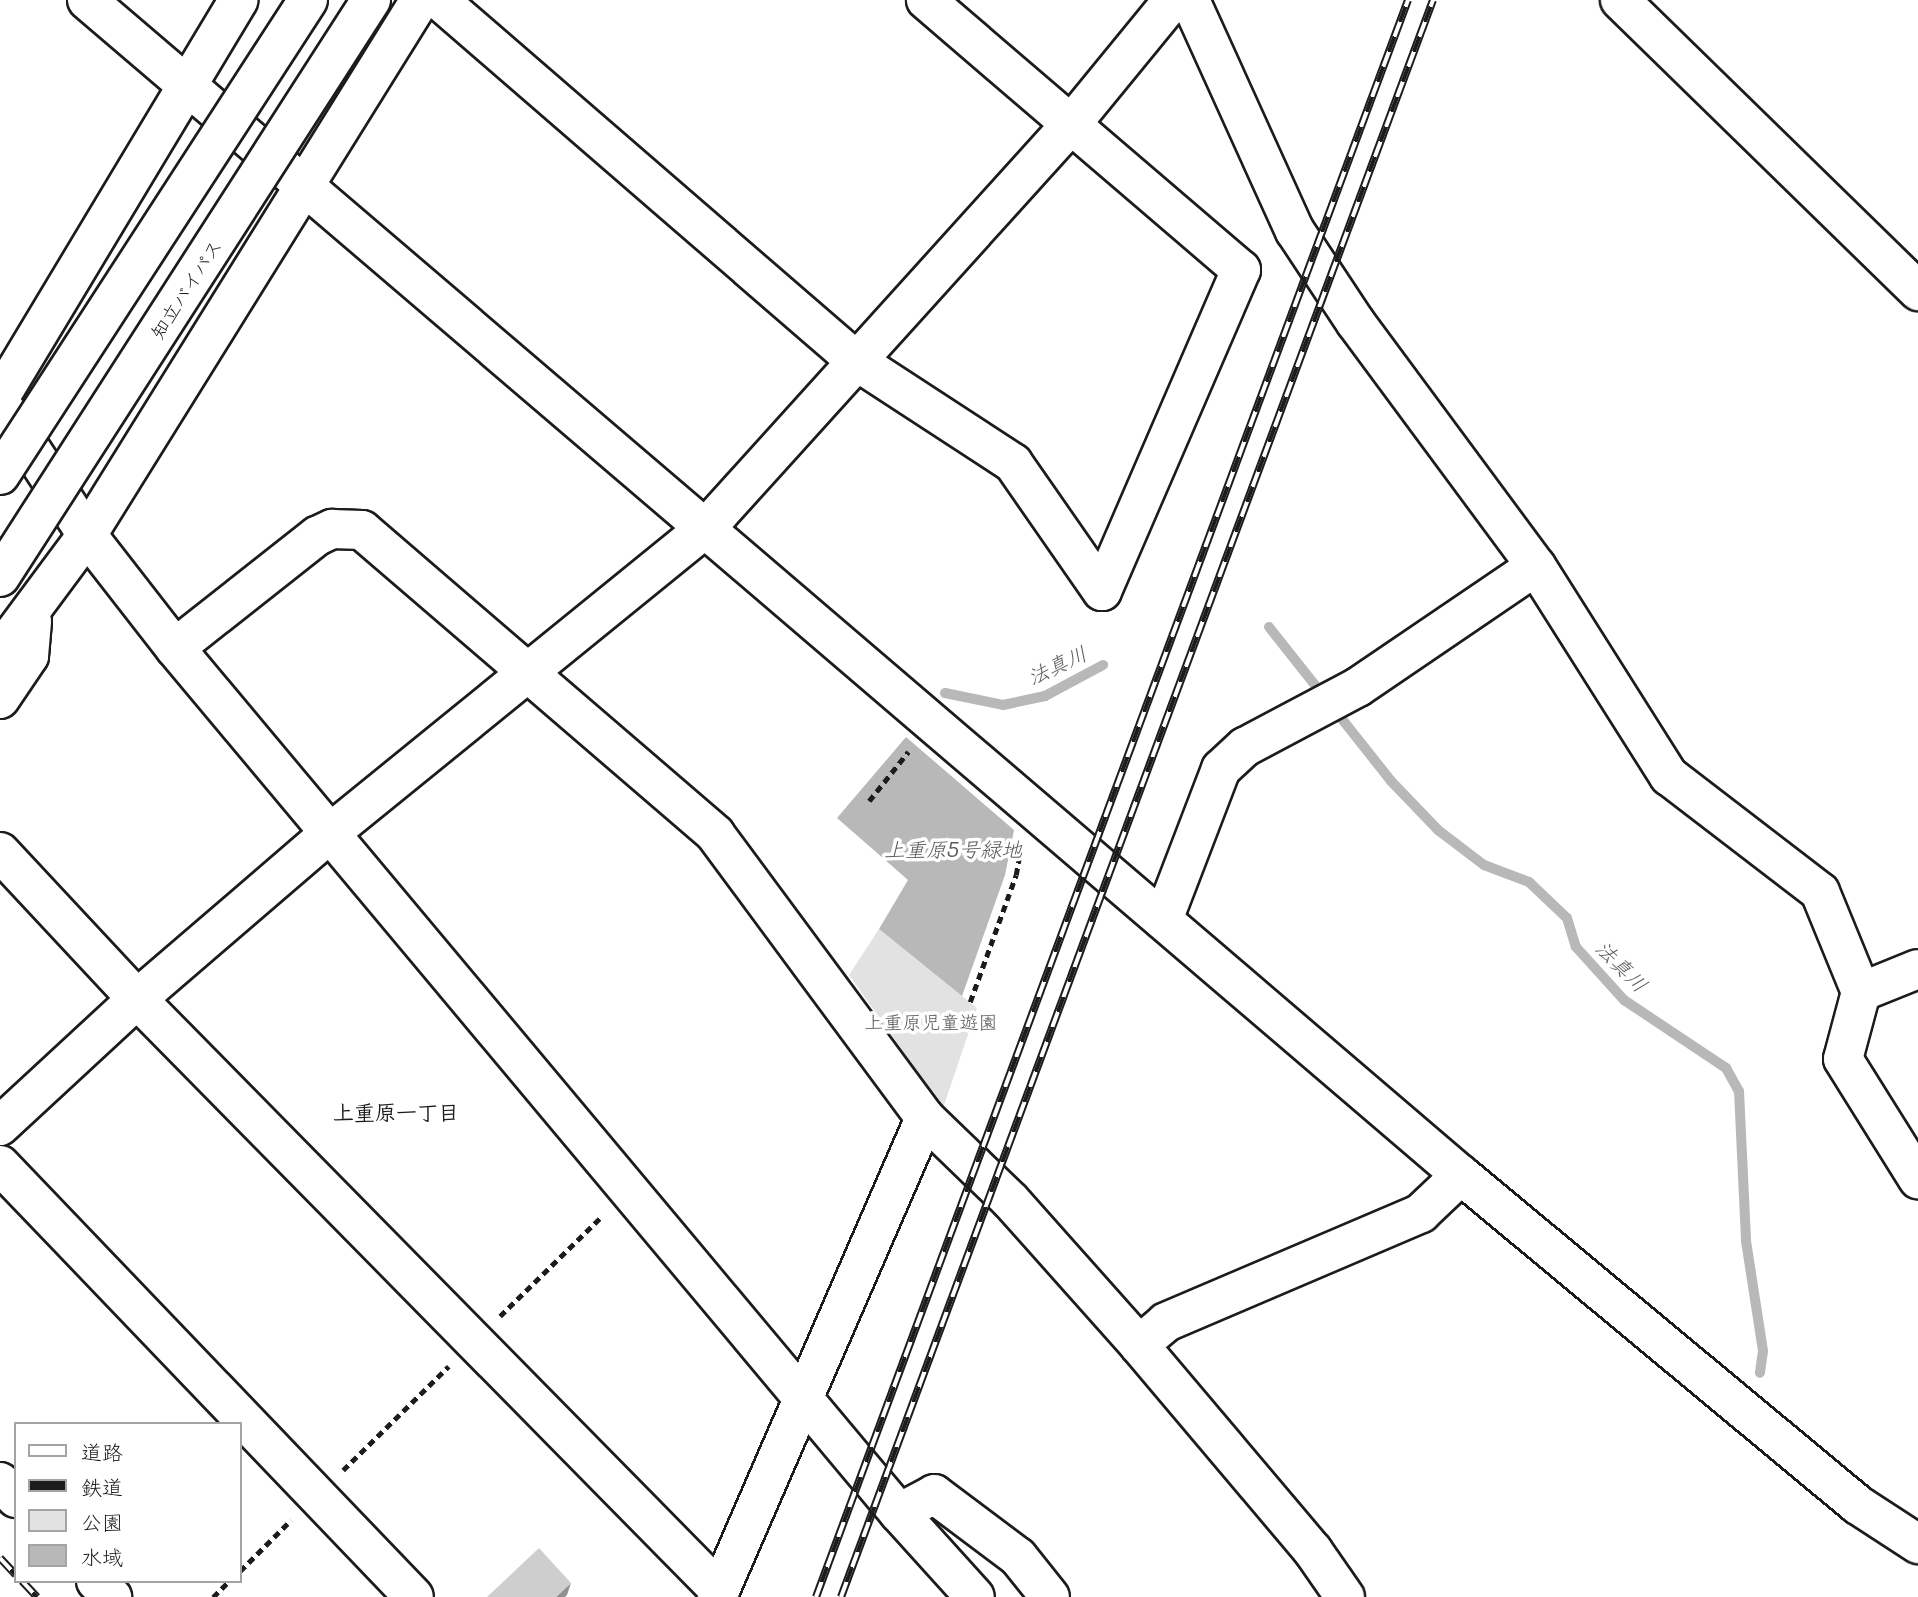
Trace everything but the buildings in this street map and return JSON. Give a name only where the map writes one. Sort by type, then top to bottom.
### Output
[{"type":"main road","points":[[87,0],[1461,1175],[1858,1506],[1918,1544]]},
{"type":"main road","points":[[0,397],[239,0]]},
{"type":"main road","points":[[0,475],[308,0]]},
{"type":"main road","name":"知立バイパス","points":[[0,577],[370,0]]},
{"type":"main road","points":[[0,652],[87,535],[306,188],[420,0]]},
{"type":"main road","points":[[439,0],[855,360],[1013,463],[1102,591],[1241,270],[1073,122],[926,0]]},
{"type":"main road","points":[[0,1126],[136,999],[329,834],[706,528],[855,360],[1073,122],[1173,0]]},
{"type":"main road","points":[[1189,0],[1295,231],[1356,323],[1536,566],[1669,776],[1820,892],[1861,992],[1843,1059],[1918,1179]]},
{"type":"main road","points":[[1620,0],[1918,290]]},
{"type":"main road","points":[[0,402],[87,535],[175,648],[805,1396],[899,1513],[975,1597]]},
{"type":"main road","points":[[175,648],[317,536],[332,529],[362,530],[715,834],[925,1118],[1010,1200],[1139,1345],[1313,1550],[1345,1597]]},
{"type":"main road","points":[[1163,920],[1221,769],[1245,747],[1358,687],[1536,566]]},
{"type":"main road","points":[[0,699],[29,656],[35,606]]},
{"type":"main road","points":[[0,852],[136,999],[719,1594],[925,1118]]},
{"type":"main road","points":[[1861,992],[1918,969]]},
{"type":"main road","points":[[0,1165],[316,1496],[399,1592]]},
{"type":"main road","points":[[1139,1345],[1166,1322],[1421,1213],[1461,1175]]},
{"type":"main road","points":[[0,1482],[14,1496]]},
{"type":"main road","points":[[899,1513],[934,1494],[1018,1557],[1050,1597]]},
{"type":"main road","points":[[98,1583],[112,1597]]},
{"type":"path","points":[[869,801],[911,748]]},
{"type":"path","points":[[970,1002],[1016,875],[1023,837]]},
{"type":"path","points":[[242,1569],[630,1189]]},
{"type":"path","points":[[213,1597],[227,1583]]},
{"type":"green space","name":"上重原児童遊園","points":[[879,929],[977,1008],[943,1108],[849,975]]},
{"type":"water","name":"上重原5号緑地","points":[[906,737],[1014,830],[1005,875],[962,996],[879,929],[908,880],[837,818]]},
{"type":"waterway","name":"法真川","points":[[1269,627],[1391,781],[1438,830],[1484,865],[1529,882],[1567,918],[1576,947],[1624,1000],[1726,1068],[1739,1091],[1746,1241],[1763,1351],[1760,1373]]},
{"type":"waterway","name":"法真川","points":[[945,693],[1003,705],[1045,696],[1103,665]]},
{"type":"railway","points":[[816,1597],[1408,0]]},
{"type":"railway","points":[[841,1597],[1433,0]]},
{"type":"railway","points":[[0,1558],[14,1573]]},
{"type":"railway","points":[[24,1583],[37,1597]]},
{"type":"district","name":"上重原一丁目","points":[[396,1112]]}]
